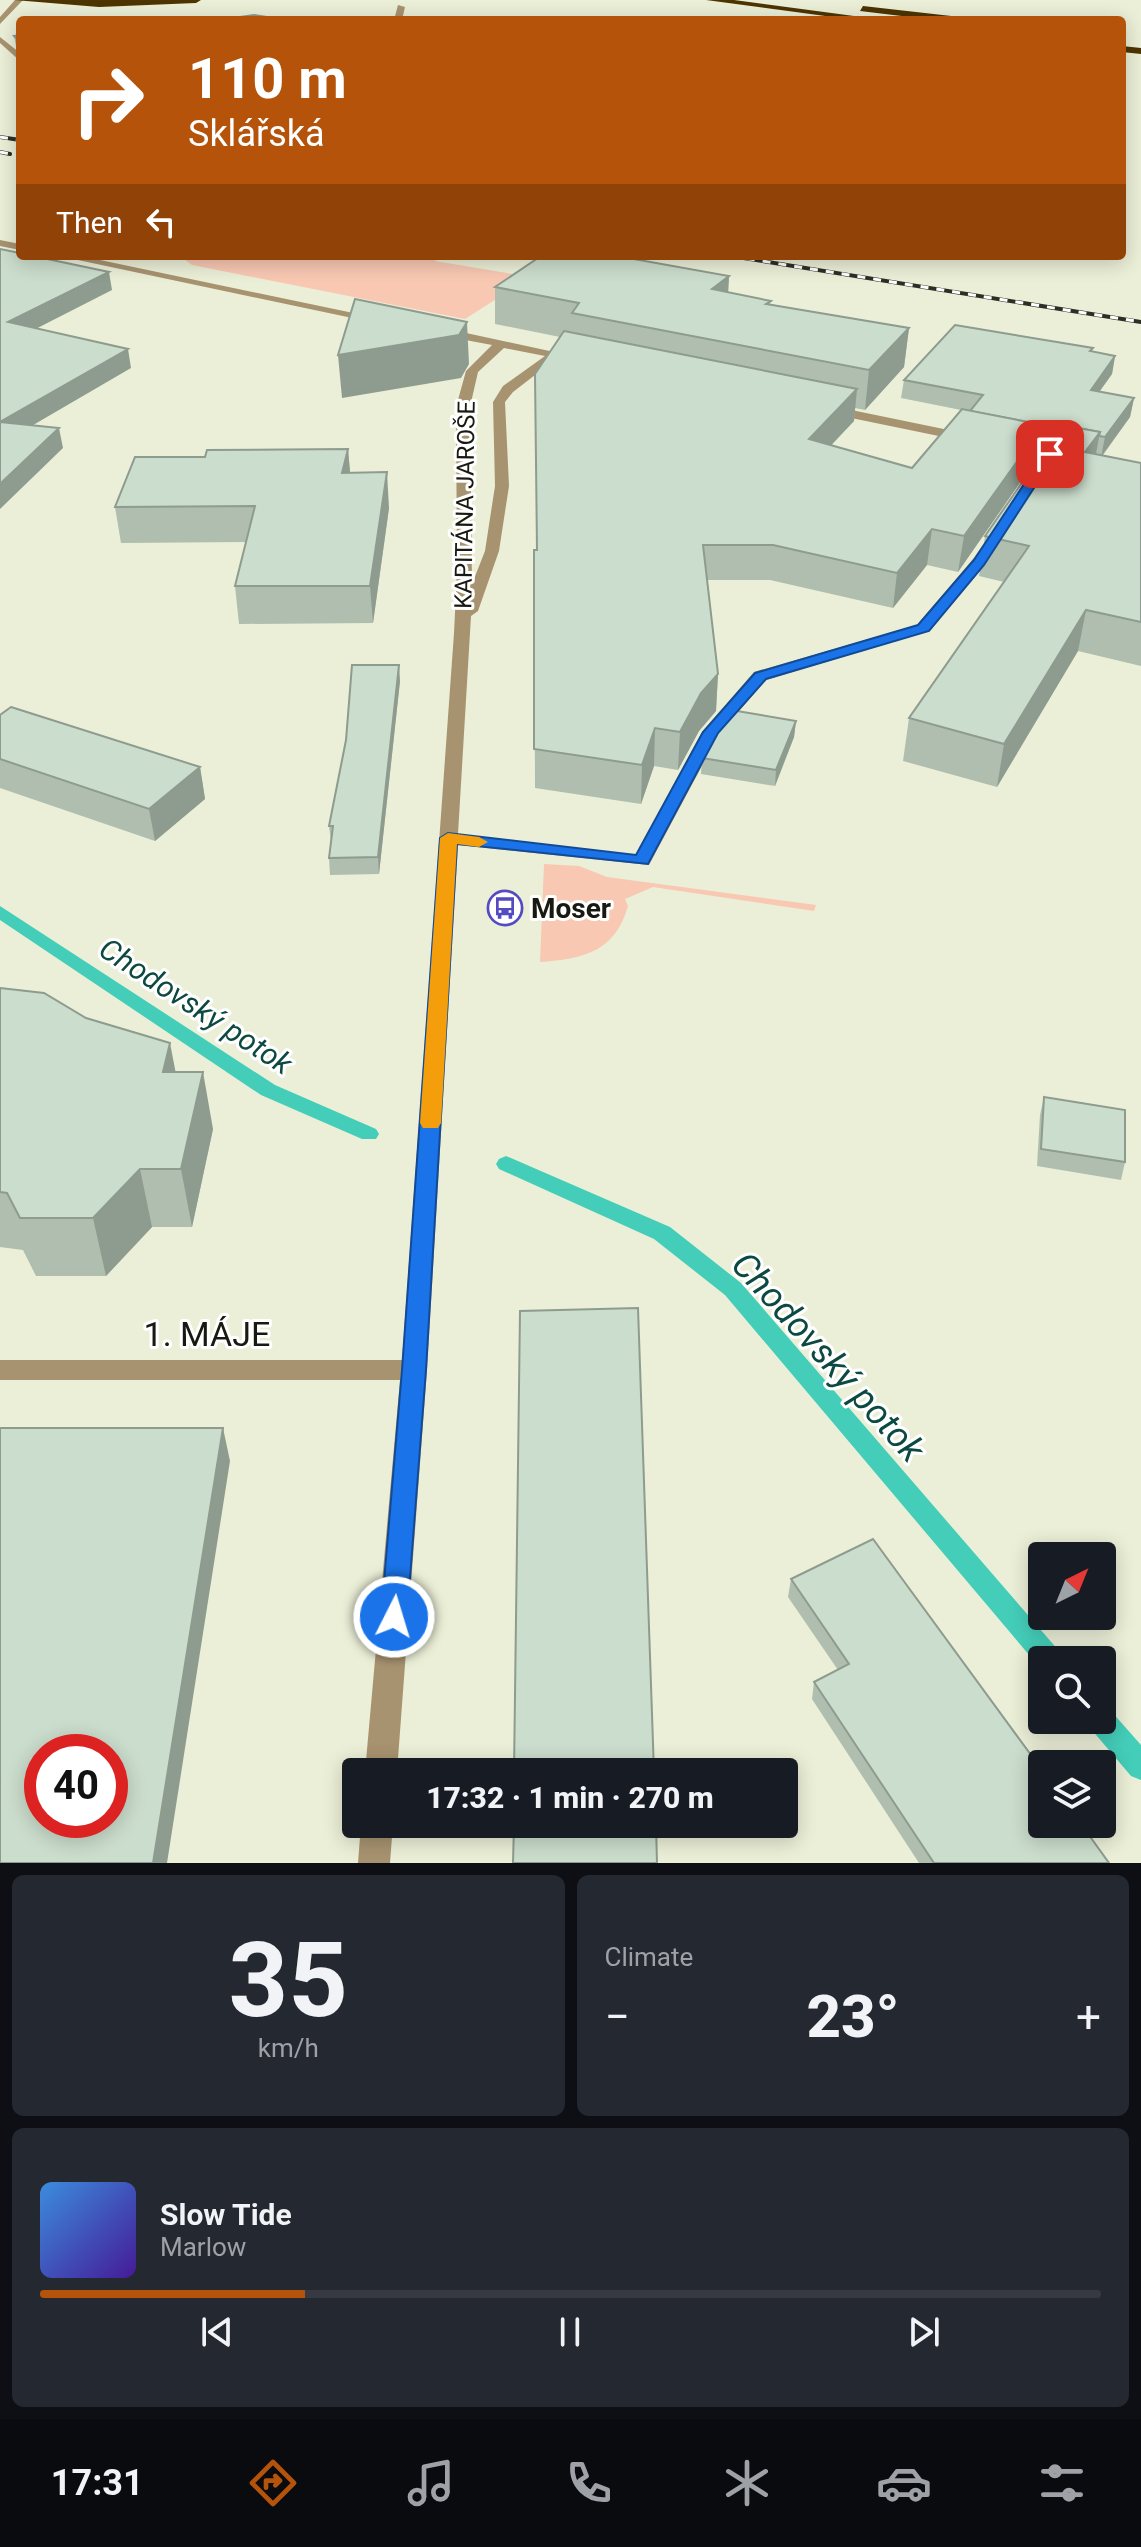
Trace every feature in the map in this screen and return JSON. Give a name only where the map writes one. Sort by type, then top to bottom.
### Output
[{"type":"highway","points":[[19,0],[78,4],[196,0]]},
{"type":"highway","points":[[150,2],[172,0]]},
{"type":"highway","points":[[711,0],[845,16]]},
{"type":"highway","points":[[794,0],[927,16]]},
{"type":"street","points":[[0,22],[19,0]]},
{"type":"street","points":[[399,16],[401,7]]},
{"type":"street","points":[[0,39],[16,54]]},
{"type":"street","points":[[85,260],[386,321]]},
{"type":"street","points":[[110,265],[119,260]]},
{"type":"street","points":[[430,330],[593,362]]},
{"type":"street","name":"KAPITÁNA JAROŠE","points":[[382,1758],[414,1370],[462,633],[465,571],[463,407],[472,371],[502,343]]},
{"type":"street","name":"KAPITÁNA JAROŠE","points":[[462,633],[492,551],[502,486],[499,402],[508,389],[555,354]]},
{"type":"street","points":[[816,407],[988,442]]},
{"type":"street","points":[[448,838],[642,861],[711,732],[760,676],[923,628],[979,562],[1004,524]]},
{"type":"street","name":"1. MÁJE","points":[[0,1370],[414,1370]]},
{"type":"street","points":[[374,1863],[376,1838]]},
{"type":"shaded area","points":[[185,260],[436,260],[531,277],[465,319],[192,265]]},
{"type":"shaded area","points":[[544,864],[579,866],[607,877],[816,905],[814,911],[653,887],[625,899],[628,906],[622,921],[606,943],[583,955],[540,962]]},
{"type":"building","points":[[0,249],[16,252],[16,260],[52,260],[109,272],[8,322],[128,349],[0,422]]},
{"type":"building","points":[[535,260],[639,260],[729,276],[712,289],[771,301],[766,304],[909,328],[869,370],[572,313],[579,303],[495,287]]},
{"type":"building","points":[[355,299],[467,322],[459,335],[338,355]]},
{"type":"building","points":[[955,325],[1093,348],[1090,351],[1115,356],[1091,390],[1134,398],[1105,437],[1099,436],[1100,432],[1062,425],[1060,428],[970,411],[983,395],[904,380]]},
{"type":"building","points":[[564,331],[857,389],[809,439],[912,468],[962,409],[1043,425],[964,536],[932,529],[897,573],[773,545],[703,545],[718,674],[701,693],[680,732],[655,728],[642,765],[534,749],[534,550],[537,550],[535,374]]},
{"type":"building","points":[[0,422],[59,428],[0,484]]},
{"type":"building","points":[[1062,425],[1100,432],[1085,452],[1141,463],[1141,622],[1086,610],[1004,744],[909,718],[1029,546],[985,536]]},
{"type":"building","points":[[348,449],[342,473],[387,472],[370,586],[235,586],[255,506],[115,507],[135,457],[205,457],[207,450]]},
{"type":"building","points":[[352,665],[399,665],[378,857],[329,858],[333,826],[329,826],[346,740]]},
{"type":"building","points":[[11,707],[200,767],[149,809],[0,759],[0,715]]},
{"type":"building","points":[[731,710],[796,721],[776,770],[702,758]]},
{"type":"building","points":[[0,988],[44,993],[86,1018],[170,1043],[163,1072],[203,1072],[181,1169],[140,1169],[93,1218],[20,1218],[7,1193],[0,1192]]},
{"type":"building","points":[[1044,1097],[1125,1110],[1125,1162],[1041,1149]]},
{"type":"building","points":[[638,1308],[654,1758],[514,1758],[520,1311]]},
{"type":"building","points":[[0,1428],[223,1428],[153,1863],[0,1863]]},
{"type":"building","points":[[873,1539],[1028,1751],[1028,1838],[1091,1838],[1109,1863],[934,1863],[814,1682],[849,1664],[791,1579]]},
{"type":"building","points":[[514,1838],[656,1838],[657,1863],[513,1863]]},
{"type":"waterway","name":"Chodovský potok","points":[[0,912],[268,1090],[369,1134]]},
{"type":"waterway","name":"Chodovský potok","points":[[506,1164],[662,1233],[733,1289],[1038,1646]]},
{"type":"waterway","name":"Chodovský potok","points":[[1113,1734],[1141,1766]]},
{"type":"railway","points":[[0,137],[16,139]]},
{"type":"railway","points":[[0,152],[10,154]]},
{"type":"railway","points":[[756,260],[1141,322]]},
{"type":"slow traffic","points":[[430,1123],[448,838],[479,842]]},
{"type":"place","name":"Moser","points":[[505,908]]},
{"type":"route","points":[[394,1617],[414,1370],[448,838],[642,861],[711,732],[760,676],[923,628],[979,562],[1050,454]]}]
